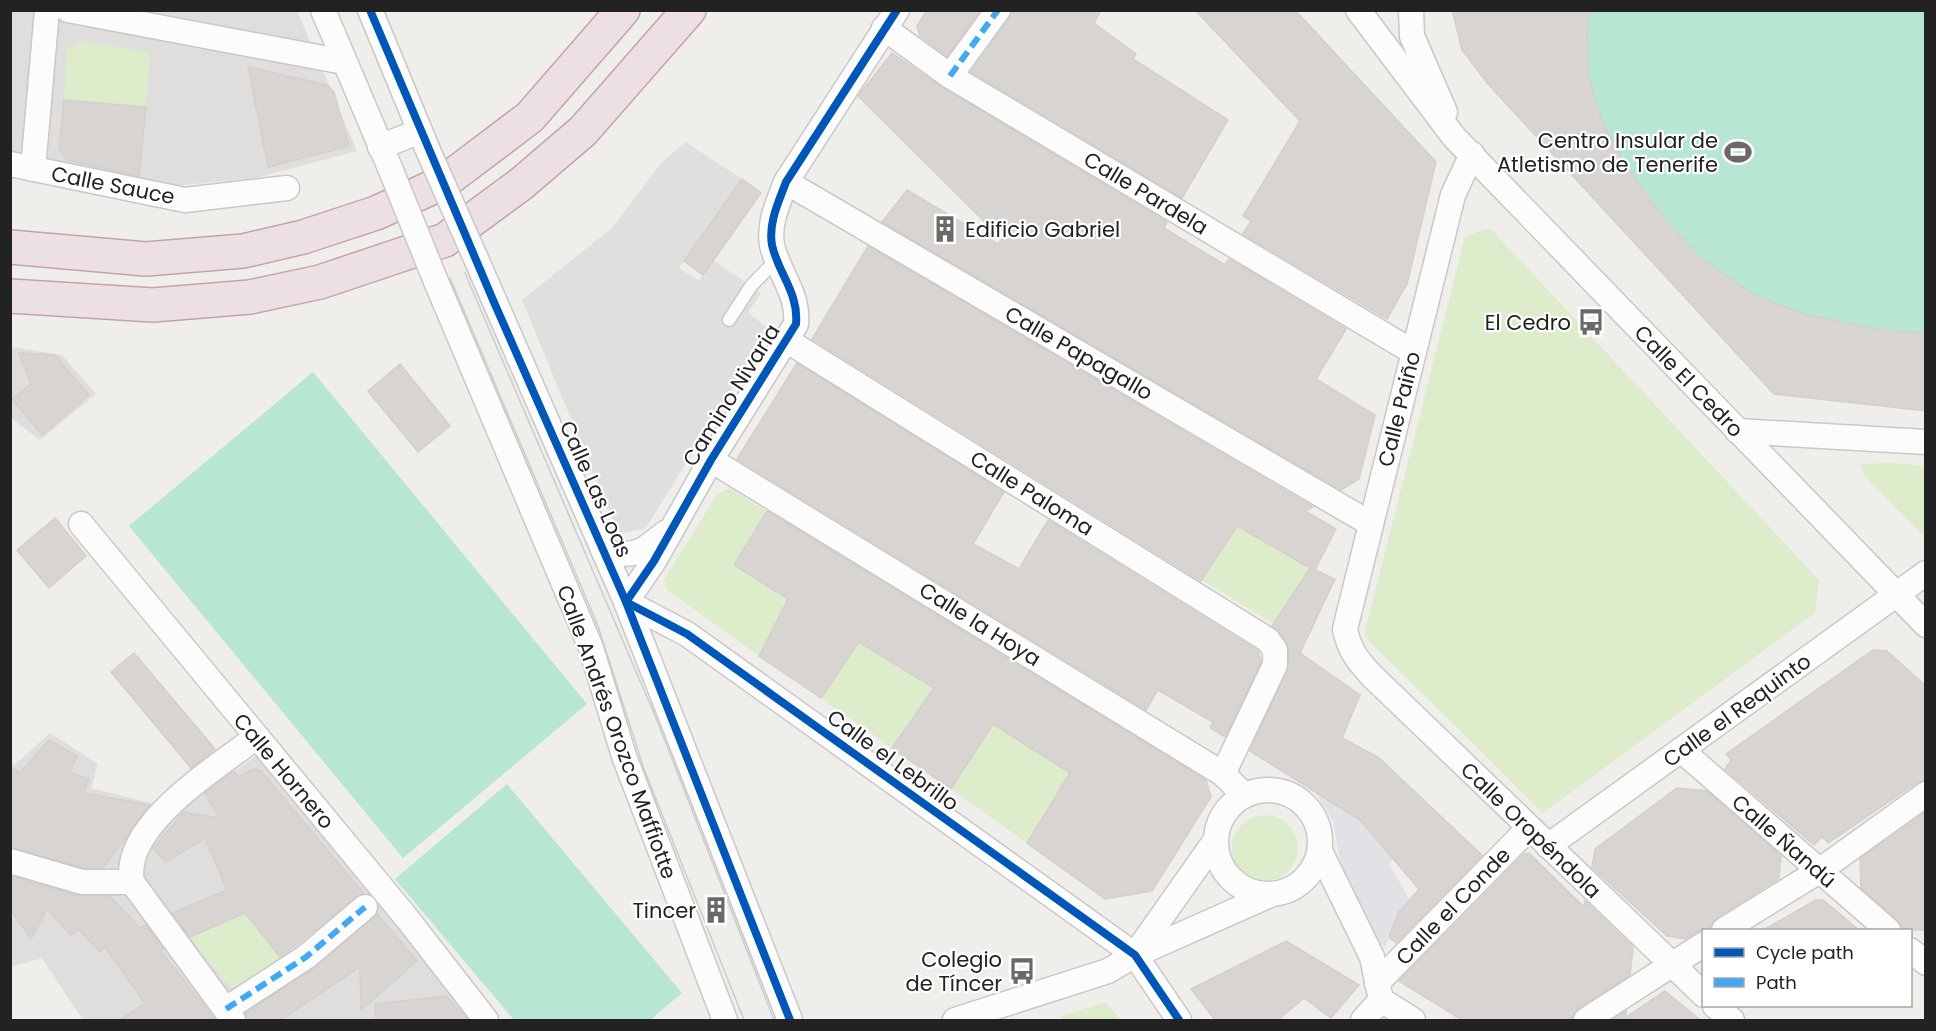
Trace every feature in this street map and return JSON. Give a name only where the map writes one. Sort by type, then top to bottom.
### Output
[{"type":"highway","points":[[10,247],[146,259],[243,251],[303,237],[376,213],[444,182],[530,117],[623,10]]},
{"type":"highway","points":[[10,296],[153,305],[250,297],[320,282],[445,240],[520,184],[583,131],[689,10]]},
{"type":"street","points":[[22,166],[47,10]]},
{"type":"street","points":[[69,10],[344,62]]},
{"type":"street","points":[[323,10],[385,157],[424,140]]},
{"type":"street","name":"Calle Las Loas","points":[[370,10],[424,140],[626,602],[790,1020]]},
{"type":"street","points":[[950,76],[998,10]]},
{"type":"street","name":"Calle El Cedro","points":[[1358,10],[1454,136],[1926,625]]},
{"type":"street","name":"Calle El Cedro","points":[[1411,10],[1412,36],[1454,136]]},
{"type":"street","name":"Calle Pardela","points":[[890,19],[950,76],[1413,352]]},
{"type":"street","name":"Camino Nivaria","points":[[626,602],[654,561],[711,460],[796,324],[797,311],[792,288],[772,245],[771,228],[786,182],[890,19]]},
{"type":"street","name":"Calle Paiño","points":[[1360,664],[1352,653],[1345,630],[1453,195],[1472,154]]},
{"type":"street","name":"Calle Andrés Orozco Maffiotte","points":[[385,157],[591,648],[624,756],[725,1020]]},
{"type":"street","name":"Calle Sauce","points":[[22,166],[185,200],[287,188]]},
{"type":"street","name":"Calle Papagallo","points":[[786,182],[1371,524]]},
{"type":"street","name":"Calle Paloma","points":[[786,340],[1268,640],[1275,650],[1275,665],[1223,774]]},
{"type":"street","points":[[1737,431],[1926,442]]},
{"type":"street","name":"Calle la Hoya","points":[[711,460],[1223,774],[1244,795]]},
{"type":"street","name":"Calle Hornero","points":[[81,524],[406,917],[486,1020]]},
{"type":"street","name":"Camino Nivaria","points":[[604,552],[625,555],[641,553],[672,527]]},
{"type":"street","name":"Calle el Requinto","points":[[1548,846],[1926,573]]},
{"type":"street","name":"Calle el Lebrillo","points":[[626,602],[687,634],[1135,955]]},
{"type":"street","name":"Calle Oropéndola","points":[[1360,664],[1670,965],[1702,993]]},
{"type":"street","points":[[256,737],[168,806],[141,838],[129,869],[132,882],[229,1015],[306,957],[365,907]]},
{"type":"street","name":"Calle Ñandú","points":[[1681,750],[1887,929]]},
{"type":"street","points":[[955,1020],[1108,971],[1135,955],[1270,895],[1293,888],[1310,873],[1320,851],[1320,837],[1315,818],[1302,802],[1284,792],[1263,790],[1244,795],[1225,812],[1215,841],[1135,955]]},
{"type":"street","points":[[1726,929],[1819,871],[1926,794]]},
{"type":"street","name":"Calle el Conde","points":[[1363,1020],[1379,992],[1529,828]]},
{"type":"street","points":[[1215,841],[1223,870],[1239,886],[1270,895]]},
{"type":"street","points":[[1320,851],[1372,957],[1379,992],[1413,1020]]},
{"type":"street","points":[[10,861],[82,882],[132,882]]},
{"type":"street","points":[[1586,1020],[1702,945]]},
{"type":"street","points":[[1912,951],[1926,963]]},
{"type":"street","points":[[1135,955],[1179,1020]]},
{"type":"street","points":[[1717,1007],[1732,1020]]},
{"type":"lane","points":[[729,320],[751,286],[777,258]]},
{"type":"shaded area","points":[[11,10],[297,11],[357,151],[256,178],[160,187],[11,153]]},
{"type":"shaded area","points":[[686,142],[742,179],[679,268],[699,281],[713,260],[761,293],[748,313],[770,329],[645,529],[618,533],[522,300],[612,228],[662,162]]},
{"type":"shaded area","points":[[11,347],[62,355],[96,394],[40,440],[11,418]]},
{"type":"shaded area","points":[[50,733],[98,764],[91,788],[179,810],[259,754],[476,1020],[83,1020],[42,958],[11,967],[10,764],[13,766]]},
{"type":"shaded area","points":[[1315,791],[1370,827],[1368,830],[1393,859],[1389,864],[1410,900],[1399,912],[1385,947],[1359,910],[1340,860],[1333,821]]},
{"type":"green space","name":"Centro Insular de Atletismo de Tenerife","points":[[1454,10],[1925,11],[1925,411],[1774,394],[1488,84],[1462,50],[1453,16]]},
{"type":"green space","points":[[85,41],[150,53],[146,107],[64,100],[67,49]]},
{"type":"green space","points":[[1490,228],[1819,580],[1815,613],[1543,813],[1364,636],[1465,236]]},
{"type":"green space","points":[[313,372],[587,704],[403,858],[129,526]]},
{"type":"green space","points":[[1893,463],[1925,466],[1926,533],[1922,535],[1864,476],[1860,464]]},
{"type":"green space","points":[[730,488],[766,511],[734,565],[773,589],[806,535],[840,555],[807,610],[788,599],[759,656],[666,589],[664,580],[717,494]]},
{"type":"green space","points":[[1237,526],[1312,569],[1274,624],[1202,580]]},
{"type":"green space","points":[[859,642],[934,688],[892,748],[821,698]]},
{"type":"green space","points":[[993,724],[1070,773],[1027,843],[951,789]]},
{"type":"green space","points":[[507,784],[682,993],[650,1020],[514,1020],[395,879]]},
{"type":"green space","points":[[1265,815],[1278,817],[1293,830],[1298,848],[1296,861],[1283,876],[1265,881],[1252,879],[1237,866],[1232,848],[1234,835],[1247,820]]},
{"type":"green space","points":[[245,913],[283,962],[235,993],[189,937]]},
{"type":"green space","points":[[1106,1002],[1120,1020],[1063,1020],[1061,1016]]},
{"type":"building","points":[[927,10],[980,10],[947,56],[920,36],[917,26]]},
{"type":"building","points":[[1012,10],[1101,10],[1094,23],[1136,54],[1133,59],[1228,120],[1182,198],[971,72],[1010,18]]},
{"type":"building","points":[[1195,10],[1295,10],[1436,162],[1407,284],[1387,319],[1243,234],[1251,221],[1243,216],[1300,121]]},
{"type":"building","points":[[1452,10],[1591,10],[1587,29],[1588,72],[1601,120],[1624,161],[1656,208],[1699,257],[1758,297],[1807,315],[1881,330],[1926,334],[1926,411],[1774,394],[1488,84],[1462,50]]},
{"type":"building","points":[[892,53],[943,88],[1167,222],[1164,228],[1225,265],[1229,259],[1346,329],[1316,379],[1375,415],[1359,479],[1341,490],[882,222],[907,190],[998,244],[1002,239],[858,96]]},
{"type":"building","points":[[248,67],[327,85],[334,92],[349,146],[268,167]]},
{"type":"building","points":[[64,100],[146,107],[139,176],[67,160],[59,149]]},
{"type":"building","points":[[742,179],[761,193],[703,275],[684,261]]},
{"type":"building","points":[[868,246],[1313,507],[1305,511],[1336,529],[1315,570],[1335,579],[1300,653],[1360,695],[1342,738],[1378,757],[1482,855],[1396,943],[1389,937],[1399,912],[1419,889],[1360,820],[1250,751],[1289,665],[1287,642],[1272,626],[1310,568],[1237,526],[1201,581],[812,339]]},
{"type":"building","points":[[19,353],[55,355],[89,395],[42,435],[12,399],[31,384]]},
{"type":"building","points":[[797,363],[1004,492],[973,544],[1019,569],[1048,520],[1258,651],[1261,662],[1225,737],[1210,728],[1213,722],[1158,690],[1146,710],[737,459]]},
{"type":"building","points":[[400,364],[450,426],[418,452],[368,391]]},
{"type":"building","points":[[767,511],[1206,780],[1211,797],[1152,891],[1105,899],[1027,843],[1070,773],[993,724],[951,789],[892,748],[934,688],[859,642],[821,698],[759,656],[788,599],[734,565]]},
{"type":"building","points":[[55,518],[86,556],[49,588],[17,550]]},
{"type":"building","points":[[1873,650],[1887,651],[1926,686],[1926,780],[1918,782],[1828,843],[1822,837],[1814,845],[1725,769],[1731,760],[1726,754]]},
{"type":"building","points":[[134,653],[215,749],[191,768],[111,672]]},
{"type":"building","points":[[49,740],[77,756],[70,772],[89,779],[84,793],[150,805],[103,868],[84,868],[10,847],[10,767],[20,773]]},
{"type":"building","points":[[253,769],[261,771],[363,893],[280,957],[245,913],[190,937],[172,913],[227,890],[205,838],[166,862],[153,848],[184,812],[219,818],[205,793],[234,771],[238,777]]},
{"type":"building","points":[[1677,788],[1707,791],[1781,856],[1779,878],[1716,918],[1710,929],[1702,929],[1702,931],[1685,939],[1667,936],[1592,867],[1595,849]]},
{"type":"building","points":[[1926,812],[1926,930],[1902,929],[1897,919],[1861,888],[1860,859]]},
{"type":"building","points":[[1529,853],[1584,907],[1585,901],[1633,947],[1630,975],[1578,1008],[1572,1020],[1462,1020],[1399,981],[1524,854]]},
{"type":"building","points":[[10,876],[78,896],[110,896],[140,928],[146,925],[163,949],[160,950],[215,1020],[120,1020],[145,1003],[105,947],[100,952],[78,929],[71,935],[47,909],[31,939],[10,909]]},
{"type":"building","points":[[1816,900],[1823,900],[1858,929],[1765,929]]},
{"type":"building","points":[[377,914],[417,961],[361,1010],[360,967],[281,1020],[247,1020],[245,1013],[315,968]]},
{"type":"building","points":[[1286,941],[1359,985],[1331,1018],[1304,998],[1278,1020],[1215,1020],[1191,989]]},
{"type":"building","points":[[1665,991],[1700,1020],[1612,1020],[1626,1011],[1626,1017]]},
{"type":"building","points":[[446,996],[468,1020],[376,1020],[375,1004]]},
{"type":"tram line","points":[[465,273],[656,718],[774,1020]]},
{"type":"tram line","points":[[450,278],[598,626],[644,769],[744,1020]]},
{"type":"marked path","points":[[950,76],[998,10]]},
{"type":"marked path","points":[[226,1009],[306,957],[365,907]]},
{"type":"cycle path","points":[[370,10],[493,300],[626,602],[790,1020]]},
{"type":"cycle path","points":[[897,10],[786,182],[775,212],[772,245],[791,293],[796,324],[711,460],[654,561],[626,602],[687,634],[1135,955],[1179,1020]]},
{"type":"place","name":"Centro Insular de Atletismo de Tenerife","points":[[1738,152]]},
{"type":"place","name":"Edificio Gabriel","points":[[945,229]]},
{"type":"place","name":"El Cedro","points":[[1591,322]]},
{"type":"place","name":"Tincer","points":[[716,910]]},
{"type":"place","name":"Colegio de Tíncer","points":[[1022,971]]}]
